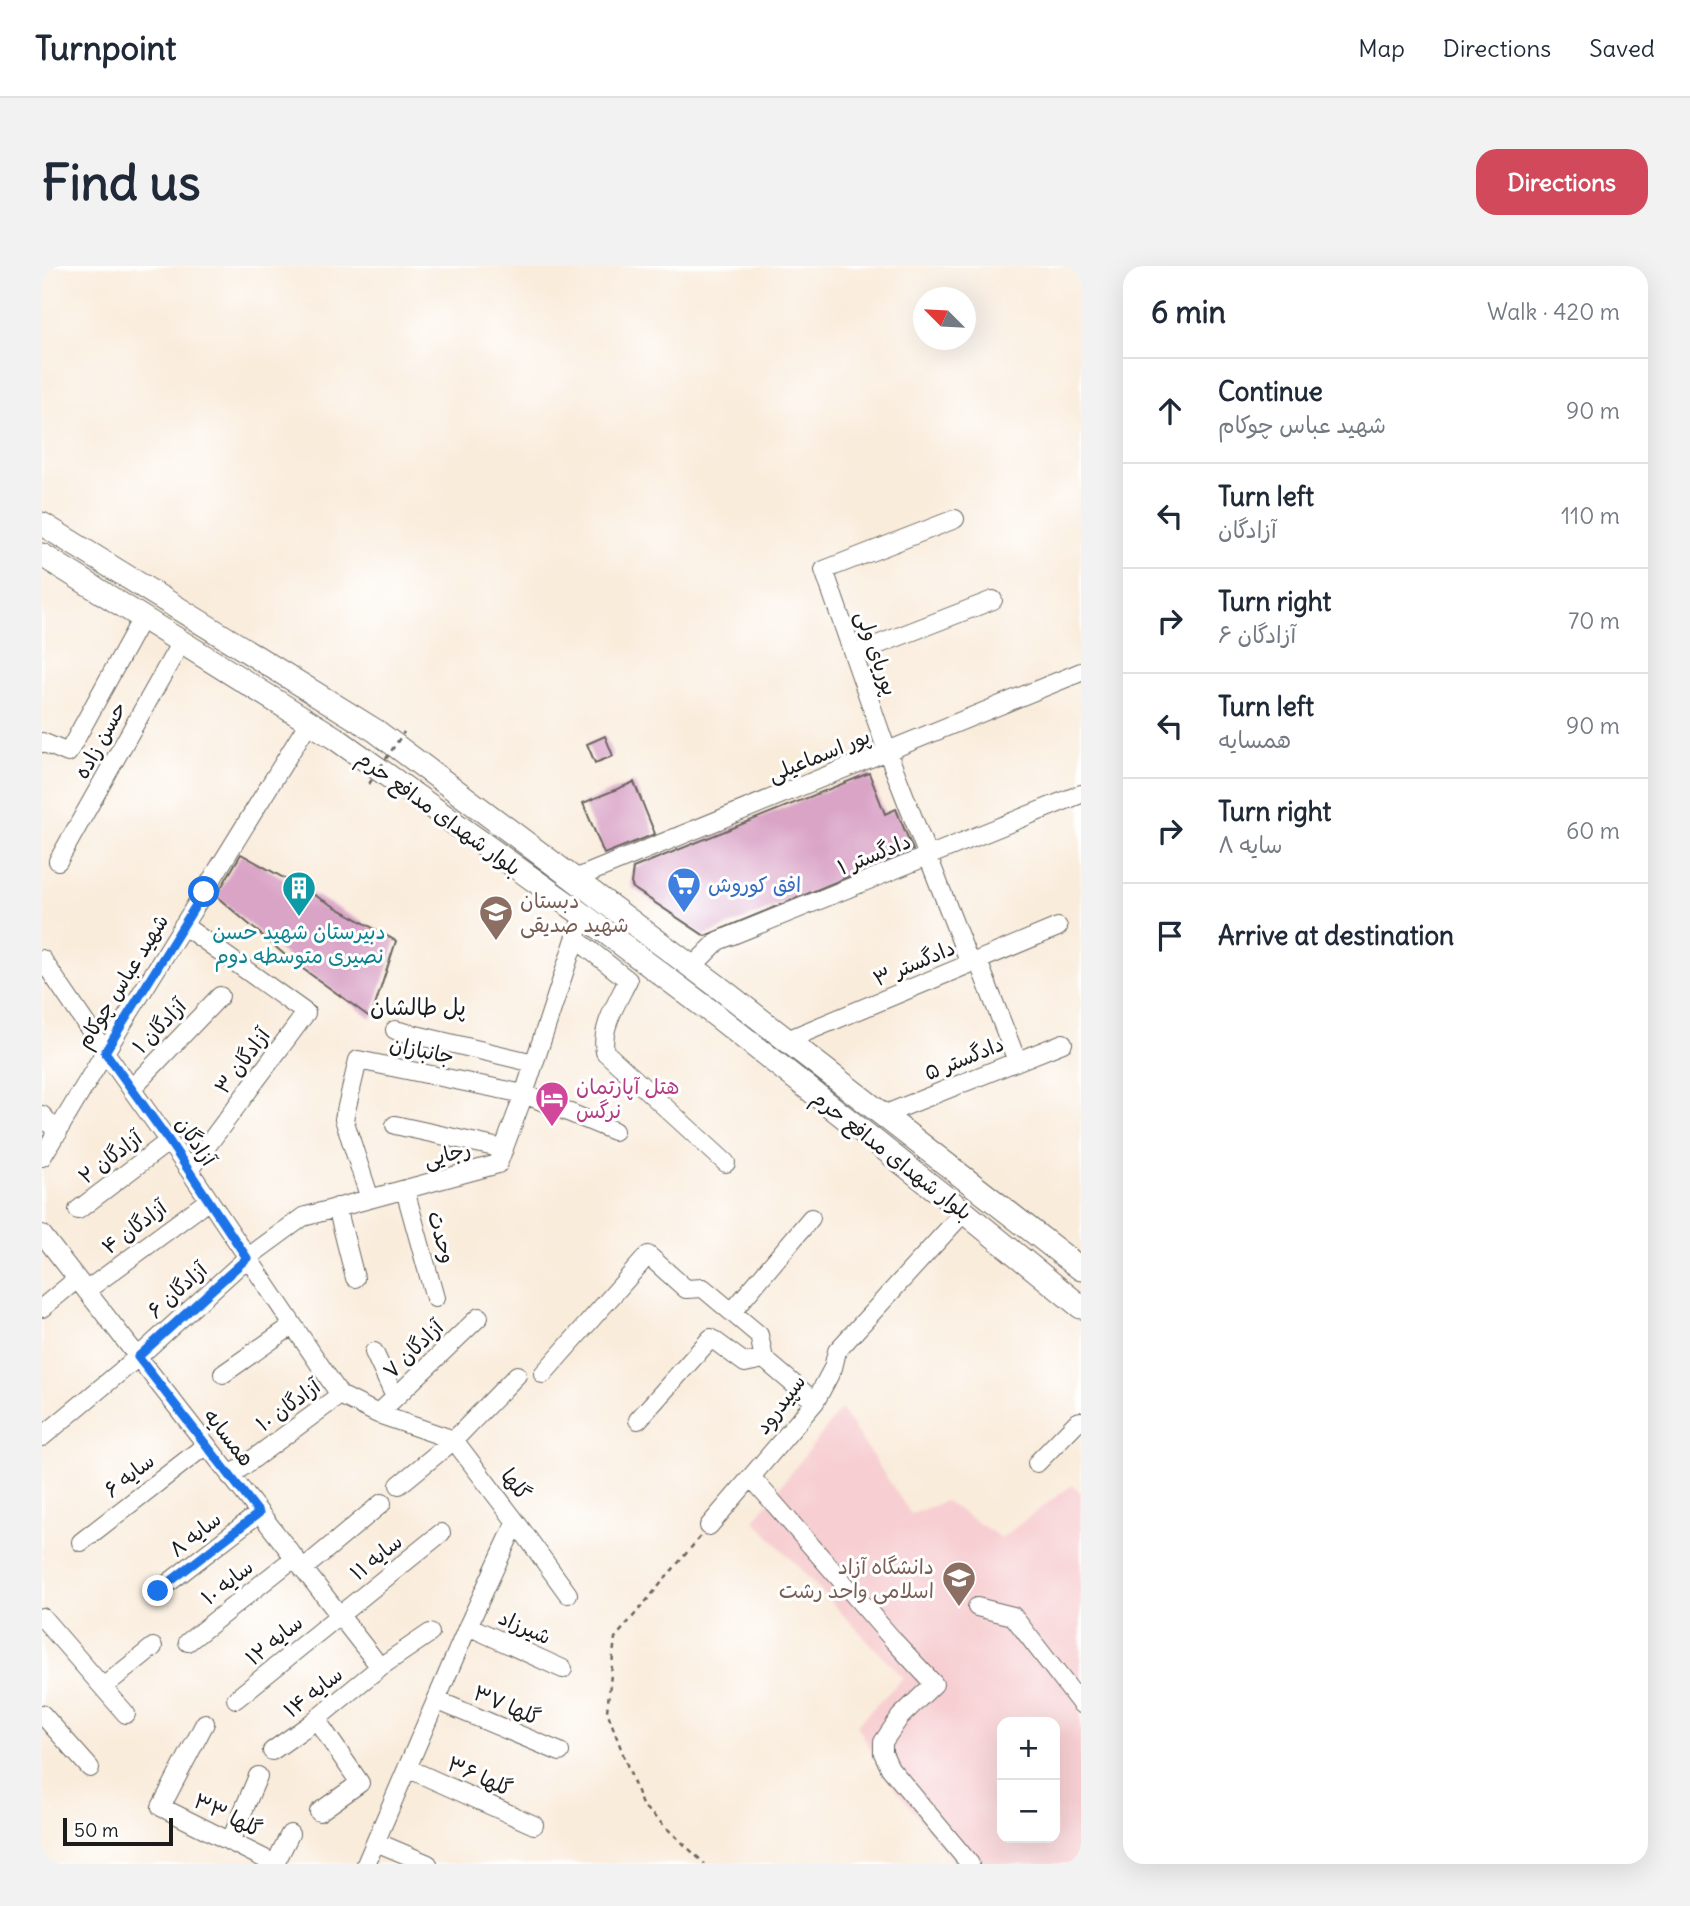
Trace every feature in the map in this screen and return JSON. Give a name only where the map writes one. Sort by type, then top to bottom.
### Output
[{"type":"main road","name":"بلوار شهدای مدافع حرم","points":[[42,524],[376,731],[692,967],[1081,1269]]},
{"type":"main road","name":"بلوار شهدای مدافع حرم","points":[[42,555],[335,738],[583,915],[718,1017],[1081,1307]]},
{"type":"main road","points":[[718,1017],[732,998]]},
{"type":"street","name":"پوریای ولی","points":[[955,519],[824,570],[927,857],[1017,1061]]},
{"type":"street","points":[[854,654],[993,600]]},
{"type":"street","points":[[42,742],[68,753],[142,618]]},
{"type":"street","name":"حسن زاده","points":[[58,861],[181,642]]},
{"type":"street","name":"پور اسماعیلی","points":[[574,879],[1081,672]]},
{"type":"street","name":"شهید عباس چوکام","points":[[42,1157],[309,722]]},
{"type":"street","name":"دادگستر ۱","points":[[692,967],[718,941],[1081,794]]},
{"type":"street","points":[[395,1125],[504,1149],[583,915]]},
{"type":"street","name":"آزادگان ۳","points":[[183,925],[306,1013],[188,1170]]},
{"type":"street","name":"دادگستر ۳","points":[[787,1040],[1058,928]]},
{"type":"street","points":[[576,939],[628,980],[605,1031],[605,1052],[726,1163]]},
{"type":"street","name":"آزادگان","points":[[42,959],[247,1258]]},
{"type":"street","name":"آزادگان ۱","points":[[132,1088],[220,996]]},
{"type":"street","points":[[395,1030],[534,1063]]},
{"type":"street","name":"دادگستر ۵","points":[[883,1115],[1063,1043]]},
{"type":"street","name":"جانبازان","points":[[370,1199],[344,1119],[358,1060],[524,1094],[614,1131]]},
{"type":"street","points":[[42,1115],[58,1133]]},
{"type":"street","name":"آزادگان ۲","points":[[78,1210],[169,1141]]},
{"type":"street","name":"رجایی","points":[[247,1258],[303,1217],[498,1164],[504,1149]]},
{"type":"street","name":"وحدت","points":[[405,1189],[435,1298]]},
{"type":"street","name":"آزادگان ۴","points":[[42,1308],[209,1200]]},
{"type":"street","points":[[337,1207],[355,1278]]},
{"type":"street","name":"سپیدرود","points":[[709,1526],[816,1402],[833,1368],[837,1351],[964,1212]]},
{"type":"street","points":[[732,1312],[811,1218]]},
{"type":"street","name":"همسایه","points":[[42,1234],[380,1667]]},
{"type":"street","points":[[543,1374],[648,1255],[686,1289],[704,1288],[759,1335],[764,1359],[816,1402]]},
{"type":"street","points":[[247,1258],[340,1395],[378,1414],[454,1440]]},
{"type":"street","name":"آزادگان ۶","points":[[42,1437],[138,1357],[247,1258]]},
{"type":"street","name":"آزادگان ۷","points":[[378,1414],[479,1317]]},
{"type":"street","points":[[223,1374],[293,1325]]},
{"type":"street","points":[[638,1420],[711,1338],[745,1363],[764,1359]]},
{"type":"street","points":[[374,1352],[396,1397]]},
{"type":"street","points":[[399,1485],[454,1440],[517,1376]]},
{"type":"street","name":"آزادگان ۱۰","points":[[230,1476],[340,1395]]},
{"type":"street","points":[[1037,1463],[1081,1421]]},
{"type":"street","name":"گلها","points":[[366,1864],[468,1626],[516,1522],[454,1440]]},
{"type":"street","name":"سایه ۶","points":[[81,1542],[206,1445]]},
{"type":"street","points":[[751,1477],[934,1684],[900,1717],[883,1742],[883,1753],[890,1768],[970,1864]]},
{"type":"street","name":"سایه ۱۰","points":[[188,1642],[382,1503]]},
{"type":"street","name":"سایه ۸","points":[[158,1591],[259,1513]]},
{"type":"street","points":[[516,1522],[568,1594]]},
{"type":"street","name":"سایه ۱۱","points":[[340,1616],[442,1532]]},
{"type":"street","points":[[977,1607],[1013,1616],[1081,1704]]},
{"type":"street","name":"سایه ۱۲","points":[[236,1699],[340,1616]]},
{"type":"street","points":[[42,1617],[126,1714]]},
{"type":"street","name":"شیرزاد","points":[[468,1626],[563,1669]]},
{"type":"street","name":"سایه ۱۴","points":[[272,1751],[380,1667],[430,1633]]},
{"type":"street","points":[[103,1688],[153,1647]]},
{"type":"street","name":"گلها ۳۷","points":[[436,1700],[560,1752]]},
{"type":"street","points":[[42,1714],[90,1768]]},
{"type":"street","points":[[316,1719],[360,1783],[318,1812]]},
{"type":"street","name":"گلها ۳۳","points":[[205,1723],[160,1807],[275,1864]]},
{"type":"street","name":"گلها ۳۶","points":[[407,1768],[534,1825]]},
{"type":"street","points":[[230,1842],[258,1776]]},
{"type":"street","points":[[275,1864],[290,1834]]},
{"type":"street","points":[[376,1842],[428,1864]]},
{"type":"path","points":[[369,784],[404,732]]},
{"type":"path","points":[[705,1864],[642,1805],[607,1711],[615,1638],[709,1526]]},
{"type":"shaded area","name":"دانشگاه آزاد اسلامی واحد رشت","points":[[841,1409],[911,1514],[945,1501],[1001,1538],[1072,1485],[1081,1492],[1081,1864],[956,1864],[882,1772],[857,1724],[903,1678],[754,1520]]},
{"type":"building","points":[[605,736],[613,756],[595,763],[587,744]]},
{"type":"building","points":[[869,773],[885,814],[896,809],[913,850],[705,936],[633,888],[633,868]]},
{"type":"building","points":[[634,782],[655,834],[604,854],[583,803]]},
{"type":"building","name":"دبیرستان شهید حسن نصیری متوسطه دوم","points":[[241,854],[396,941],[371,1018],[292,961],[216,896]]},
{"type":"place","name":"افق کوروش","points":[[684,914]]},
{"type":"place","name":"دبیرستان شهید حسن نصیری متوسطه دوم","points":[[299,918]]},
{"type":"place","name":"دبستان شهید صدیقی","points":[[496,942]]},
{"type":"place","name":"هتل آپارتمان نرگس","points":[[552,1128]]},
{"type":"place","name":"دانشگاه آزاد اسلامی واحد رشت","points":[[959,1608]]},
{"type":"district","name":"پل طالشان","points":[[418,1006]]},
{"type":"route","points":[[158,1591],[259,1513],[138,1357],[247,1258],[169,1141],[105,1052],[204,892]]}]
